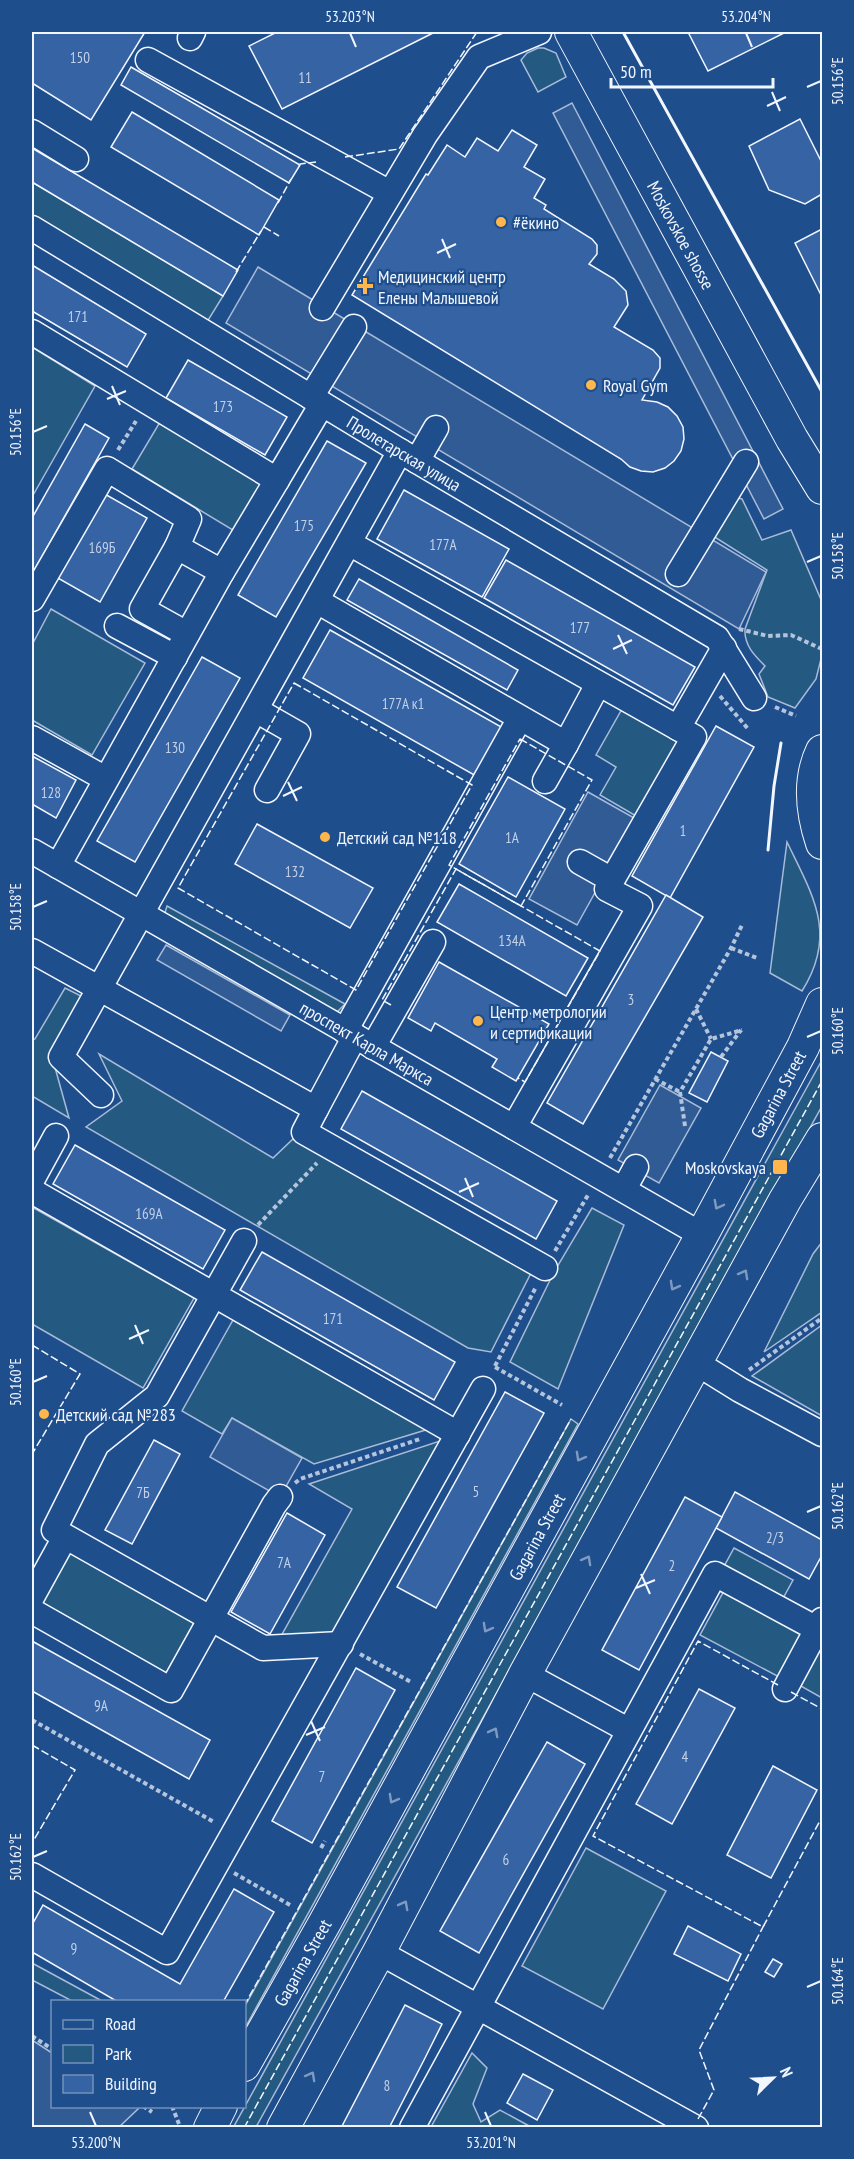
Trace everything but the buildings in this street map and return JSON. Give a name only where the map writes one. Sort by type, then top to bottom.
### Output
[{"type":"main road","name":"Moskovskoe shosse","points":[[571,32],[792,439],[822,488]]},
{"type":"main road","name":"Moskovskoe shosse","points":[[792,439],[822,512]]},
{"type":"main road","points":[[822,751],[814,780],[813,801],[822,843]]},
{"type":"main road","name":"Gagarina Street","points":[[246,2061],[324,1924],[702,1235],[803,1047],[822,1004]]},
{"type":"main road","points":[[283,2127],[379,1952],[525,1674],[785,1200],[822,1139]]},
{"type":"main road","points":[[210,2127],[220,2108]]},
{"type":"street","points":[[322,308],[425,135],[479,57],[539,32]]},
{"type":"street","points":[[148,60],[390,193]]},
{"type":"street","points":[[32,132],[76,159]]},
{"type":"street","name":"Пролетарская улица","points":[[32,228],[408,456],[717,638],[754,698]]},
{"type":"street","points":[[58,866],[222,572],[277,480],[354,327]]},
{"type":"street","points":[[32,332],[277,480]]},
{"type":"street","points":[[101,1095],[61,1057],[349,543],[408,456],[436,428]]},
{"type":"street","points":[[678,574],[746,462]]},
{"type":"street","points":[[32,599],[107,469],[189,519],[177,546],[142,609],[187,634]]},
{"type":"street","points":[[349,543],[694,737],[607,889],[640,906],[514,1127]]},
{"type":"street","points":[[177,546],[222,572]]},
{"type":"street","points":[[317,601],[566,744]]},
{"type":"street","points":[[117,626],[175,657]]},
{"type":"street","points":[[678,728],[724,648]]},
{"type":"street","points":[[545,782],[598,684]]},
{"type":"street","points":[[256,710],[298,734],[267,790]]},
{"type":"street","points":[[520,718],[358,1038],[304,1132],[545,1268]]},
{"type":"street","points":[[32,738],[106,779]]},
{"type":"street","name":"проспект Карла Маркса","points":[[32,851],[702,1235]]},
{"type":"street","points":[[580,862],[612,880]]},
{"type":"street","points":[[358,1038],[433,942]]},
{"type":"street","points":[[32,951],[316,1108]]},
{"type":"street","points":[[32,1180],[56,1136]]},
{"type":"street","points":[[624,1190],[636,1167]]},
{"type":"street","points":[[32,1191],[454,1431]]},
{"type":"street","points":[[244,1241],[157,1396],[97,1444],[54,1530],[263,1648],[341,1644]]},
{"type":"street","points":[[696,1362],[740,1390],[822,1434]]},
{"type":"street","points":[[32,1875],[167,1952],[341,1644],[454,1431],[483,1389]]},
{"type":"street","points":[[32,1611],[171,1690],[277,1501]]},
{"type":"street","points":[[32,1597],[65,1537]]},
{"type":"street","points":[[412,2127],[715,1574],[820,1624],[785,1689]]},
{"type":"street","points":[[525,1674],[628,1730]]},
{"type":"street","points":[[379,1952],[696,2127]]},
{"type":"path","points":[[107,469],[147,402]]},
{"type":"path","points":[[739,629],[768,636],[791,635],[822,649]]},
{"type":"path","points":[[713,703],[718,695],[749,730]]},
{"type":"path","points":[[483,1389],[545,1268],[696,1009],[742,925]]},
{"type":"path","points":[[731,948],[757,958]]},
{"type":"path","points":[[696,1009],[711,1039]]},
{"type":"path","points":[[685,1126],[680,1092],[711,1039],[742,1030],[720,1057]]},
{"type":"path","points":[[655,1079],[680,1092]]},
{"type":"path","points":[[244,1241],[331,1147]]},
{"type":"path","points":[[746,1372],[822,1318]]},
{"type":"path","points":[[495,1366],[562,1405]]},
{"type":"path","points":[[277,1501],[300,1479],[454,1431]]},
{"type":"path","points":[[341,1644],[411,1682]]},
{"type":"path","points":[[32,1720],[235,1834]]},
{"type":"path","points":[[321,1848],[325,1841]]},
{"type":"path","points":[[218,1864],[290,1905]]},
{"type":"path","points":[[32,2036],[51,2048]]},
{"type":"path","points":[[146,2108],[152,2112]]},
{"type":"path","points":[[173,2108],[179,2124]]},
{"type":"green space","points":[[538,48],[556,53],[566,77],[538,92],[521,60],[527,53]]},
{"type":"green space","points":[[32,182],[223,296],[207,322],[32,218]]},
{"type":"green space","points":[[32,347],[95,386],[32,497]]},
{"type":"green space","points":[[160,422],[265,485],[236,532],[132,469]]},
{"type":"green space","points":[[734,497],[742,499],[762,540],[791,530],[822,602],[822,655],[816,679],[795,708],[768,697],[759,674],[765,666],[754,654],[746,640],[745,629],[767,570],[713,536]]},
{"type":"green space","points":[[51,609],[145,663],[92,755],[32,720],[32,645]]},
{"type":"green space","points":[[622,709],[679,743],[636,816],[600,795],[616,767],[596,755]]},
{"type":"green space","points":[[787,842],[813,898],[820,933],[813,970],[802,991],[770,973]]},
{"type":"green space","points":[[167,906],[345,1004],[335,1014],[164,916]]},
{"type":"green space","points":[[65,988],[81,996],[51,1053],[69,1118],[32,1096],[32,1040],[35,1039]]},
{"type":"green space","points":[[99,1054],[273,1158],[293,1139],[531,1273],[491,1352],[468,1348],[86,1127],[122,1101]]},
{"type":"green space","points":[[822,1060],[822,1106],[256,2127],[233,2128]]},
{"type":"green space","points":[[32,1207],[194,1298],[143,1388],[32,1324]]},
{"type":"green space","points":[[592,1208],[624,1225],[558,1389],[510,1362],[554,1272]]},
{"type":"green space","points":[[822,1242],[822,1312],[764,1352],[813,1254]]},
{"type":"green space","points":[[233,1320],[429,1429],[314,1464],[232,1418],[222,1434],[182,1411]]},
{"type":"green space","points":[[822,1325],[822,1416],[752,1376]]},
{"type":"green space","points":[[571,1419],[578,1424],[246,2026],[246,2004]]},
{"type":"green space","points":[[446,1439],[334,1635],[280,1638],[352,1509],[309,1484]]},
{"type":"green space","points":[[734,1548],[793,1580],[781,1602],[722,1570]]},
{"type":"green space","points":[[69,1552],[194,1623],[166,1673],[41,1602]]},
{"type":"green space","points":[[725,1589],[806,1633],[781,1678],[700,1635]]},
{"type":"green space","points":[[822,1642],[822,1698],[799,1685]]},
{"type":"green space","points":[[586,1848],[666,1891],[603,2009],[522,1966]]},
{"type":"green space","points":[[32,1963],[100,2000],[70,2000],[32,1980]]},
{"type":"green space","points":[[472,2053],[487,2068],[473,2104],[481,2122],[500,2110],[531,2127],[431,2127]]},
{"type":"shaded area","points":[[572,103],[783,509],[764,519],[553,113]]},
{"type":"shaded area","points":[[258,267],[766,572],[739,629],[226,323]]},
{"type":"shaded area","points":[[588,792],[636,819],[577,925],[529,899]]},
{"type":"shaded area","points":[[166,945],[290,1015],[281,1031],[157,960]]},
{"type":"shaded area","points":[[660,1085],[701,1108],[659,1183],[618,1160]]},
{"type":"shaded area","points":[[232,1418],[302,1458],[280,1497],[210,1457]]},
{"type":"shaded area","points":[[32,2040],[51,2052],[51,2108],[139,2108],[119,2127],[32,2127]]},
{"type":"fence","points":[[345,157],[399,149],[477,32]]},
{"type":"fence","points":[[299,166],[316,162]]},
{"type":"fence","points":[[278,203],[291,179]]},
{"type":"fence","points":[[264,227],[279,236]]},
{"type":"fence","points":[[236,272],[261,231]]},
{"type":"fence","points":[[294,683],[472,785],[356,990],[178,888],[294,683]]},
{"type":"fence","points":[[520,739],[592,780],[521,906],[449,865],[520,739]]},
{"type":"fence","points":[[391,1005],[382,1000],[456,869],[600,951],[525,1082],[518,1078]]},
{"type":"fence","points":[[244,2128],[822,1081]]},
{"type":"fence","points":[[32,1345],[80,1374],[32,1454]]},
{"type":"fence","points":[[246,2002],[571,1419]]},
{"type":"fence","points":[[778,1685],[698,1641],[593,1836],[763,1927],[822,1817]]},
{"type":"fence","points":[[791,1692],[822,1709]]},
{"type":"fence","points":[[32,1745],[75,1770],[32,1843]]},
{"type":"fence","points":[[698,2119],[714,2090],[699,2050],[764,1925]]},
{"type":"wall","points":[[623,32],[822,392]]},
{"type":"wall","points":[[768,850],[781,743]]},
{"type":"place","name":"#ёкино","points":[[501,222]]},
{"type":"place","name":"Медицинский центр Елены Малышевой","points":[[365,286]]},
{"type":"place","name":"Royal Gym","points":[[591,385]]},
{"type":"place","name":"Детский сад №118","points":[[325,837]]},
{"type":"place","name":"Центр метрологии и сертификации","points":[[478,1021]]},
{"type":"place","name":"Moskovskaya","points":[[780,1167]]},
{"type":"place","name":"Детский сад №283","points":[[44,1414]]}]
